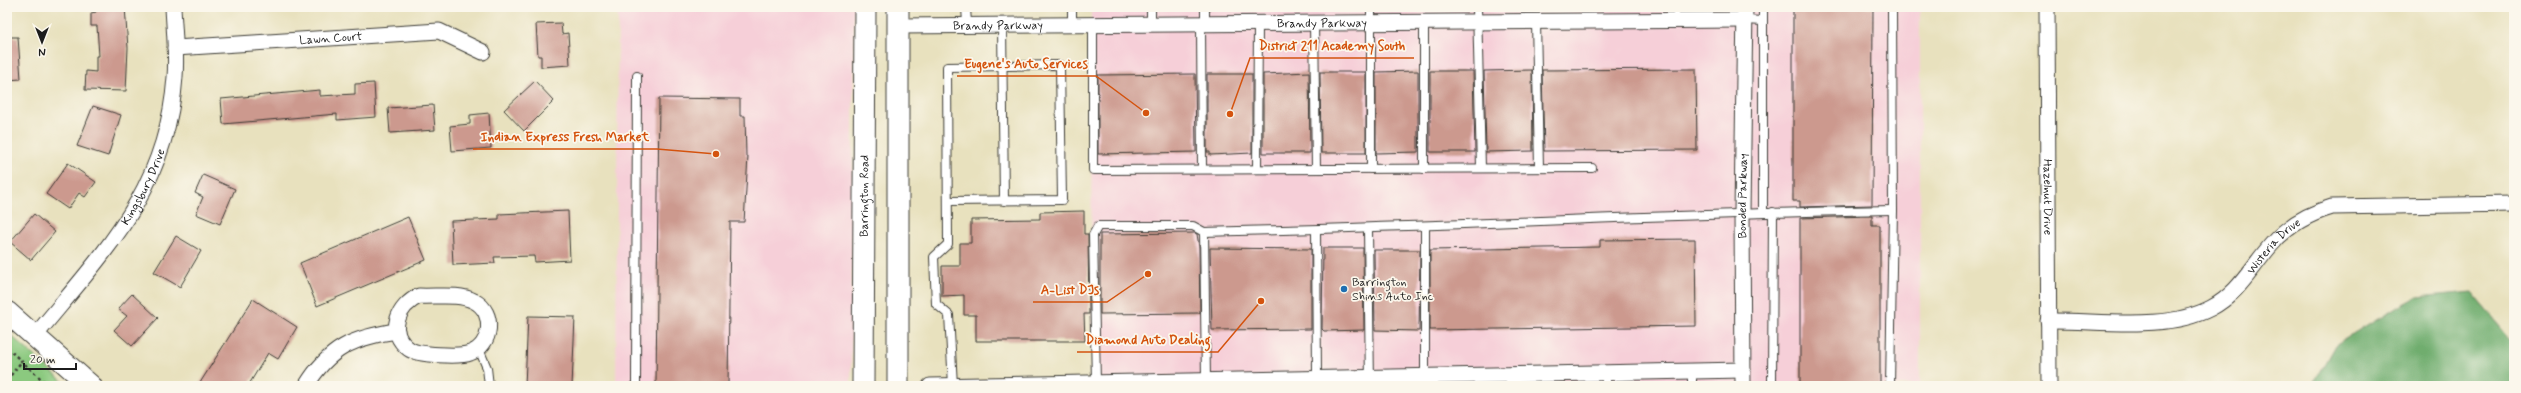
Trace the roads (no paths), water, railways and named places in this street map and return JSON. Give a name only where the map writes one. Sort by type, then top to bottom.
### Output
[{"type":"main road","name":"Barrington Road","points":[[863,386],[865,7]]},
{"type":"main road","points":[[898,17],[898,386]]},
{"type":"main road","points":[[7,312],[91,386]]},
{"type":"street","name":"Kingsbury Drive","points":[[35,336],[109,247],[124,226],[144,189],[158,158],[169,117],[175,77],[173,7]]},
{"type":"street","name":"Hazelnut Drive","points":[[2047,7],[2049,386]]},
{"type":"street","name":"Brandy Parkway","points":[[898,17],[967,24],[1203,24],[1536,22],[1745,14]]},
{"type":"street","name":"Bonded Parkway","points":[[1743,386],[1742,212],[1745,14]]},
{"type":"street","name":"Lawn Court","points":[[175,48],[439,31],[483,52]]},
{"type":"street","name":"Wisteria Drive","points":[[2048,321],[2152,322],[2202,312],[2219,303],[2237,288],[2271,245],[2290,226],[2310,215],[2332,207],[2514,204]]},
{"type":"street","points":[[420,296],[464,297],[475,301],[483,308],[488,318],[489,330],[486,340],[479,349],[468,354],[420,353],[410,349],[402,341],[397,331],[397,320],[401,309],[409,301],[420,296]]},
{"type":"street","points":[[306,386],[325,360],[338,350],[371,334],[397,331]]},
{"type":"street","points":[[930,386],[1315,380],[1370,381],[1425,376],[1692,379],[1743,370]]},
{"type":"lane","points":[[966,7],[967,24]]},
{"type":"lane","points":[[1072,7],[1072,24]]},
{"type":"lane","points":[[1151,7],[1151,23]]},
{"type":"lane","points":[[1202,169],[1203,24],[1205,7]]},
{"type":"lane","points":[[1371,7],[1371,169]]},
{"type":"lane","points":[[1477,7],[1481,168]]},
{"type":"lane","points":[[1763,7],[1763,212]]},
{"type":"lane","points":[[1890,386],[1893,210],[1892,7]]},
{"type":"lane","points":[[1745,14],[1763,21]]},
{"type":"lane","points":[[1424,22],[1424,169]]},
{"type":"lane","points":[[1536,22],[1539,168]]},
{"type":"lane","points":[[1257,169],[1258,23]]},
{"type":"lane","points":[[1314,23],[1316,169]]},
{"type":"lane","points":[[1002,24],[1004,66],[1004,201]]},
{"type":"lane","points":[[1093,24],[1093,170],[1592,168]]},
{"type":"lane","points":[[948,201],[1062,200],[1060,65],[946,67],[948,244],[934,257],[936,304],[949,315],[953,385]]},
{"type":"lane","points":[[636,386],[637,76]]},
{"type":"lane","points":[[1086,383],[1093,235],[1098,226],[1193,226],[1204,232],[1368,229],[1742,212],[1893,210]]},
{"type":"lane","points":[[1772,386],[1773,212]]},
{"type":"lane","points":[[1425,226],[1425,376]]},
{"type":"lane","points":[[1368,229],[1370,381]]},
{"type":"lane","points":[[1315,380],[1316,230]]},
{"type":"lane","points":[[1201,382],[1204,232]]},
{"type":"lane","points":[[479,349],[487,368],[489,386]]},
{"type":"place","name":"Eugene's Auto Services","points":[[1146,113]]},
{"type":"place","name":"District 211 Academy South","points":[[1230,114]]},
{"type":"place","name":"Indian Express Fresh Market","points":[[716,154]]},
{"type":"place","name":"A-List DJs","points":[[1148,274]]},
{"type":"place","name":"Barrington Shins Auto Inc","points":[[1344,289]]},
{"type":"place","name":"Diamond Auto Dealing","points":[[1261,301]]}]
